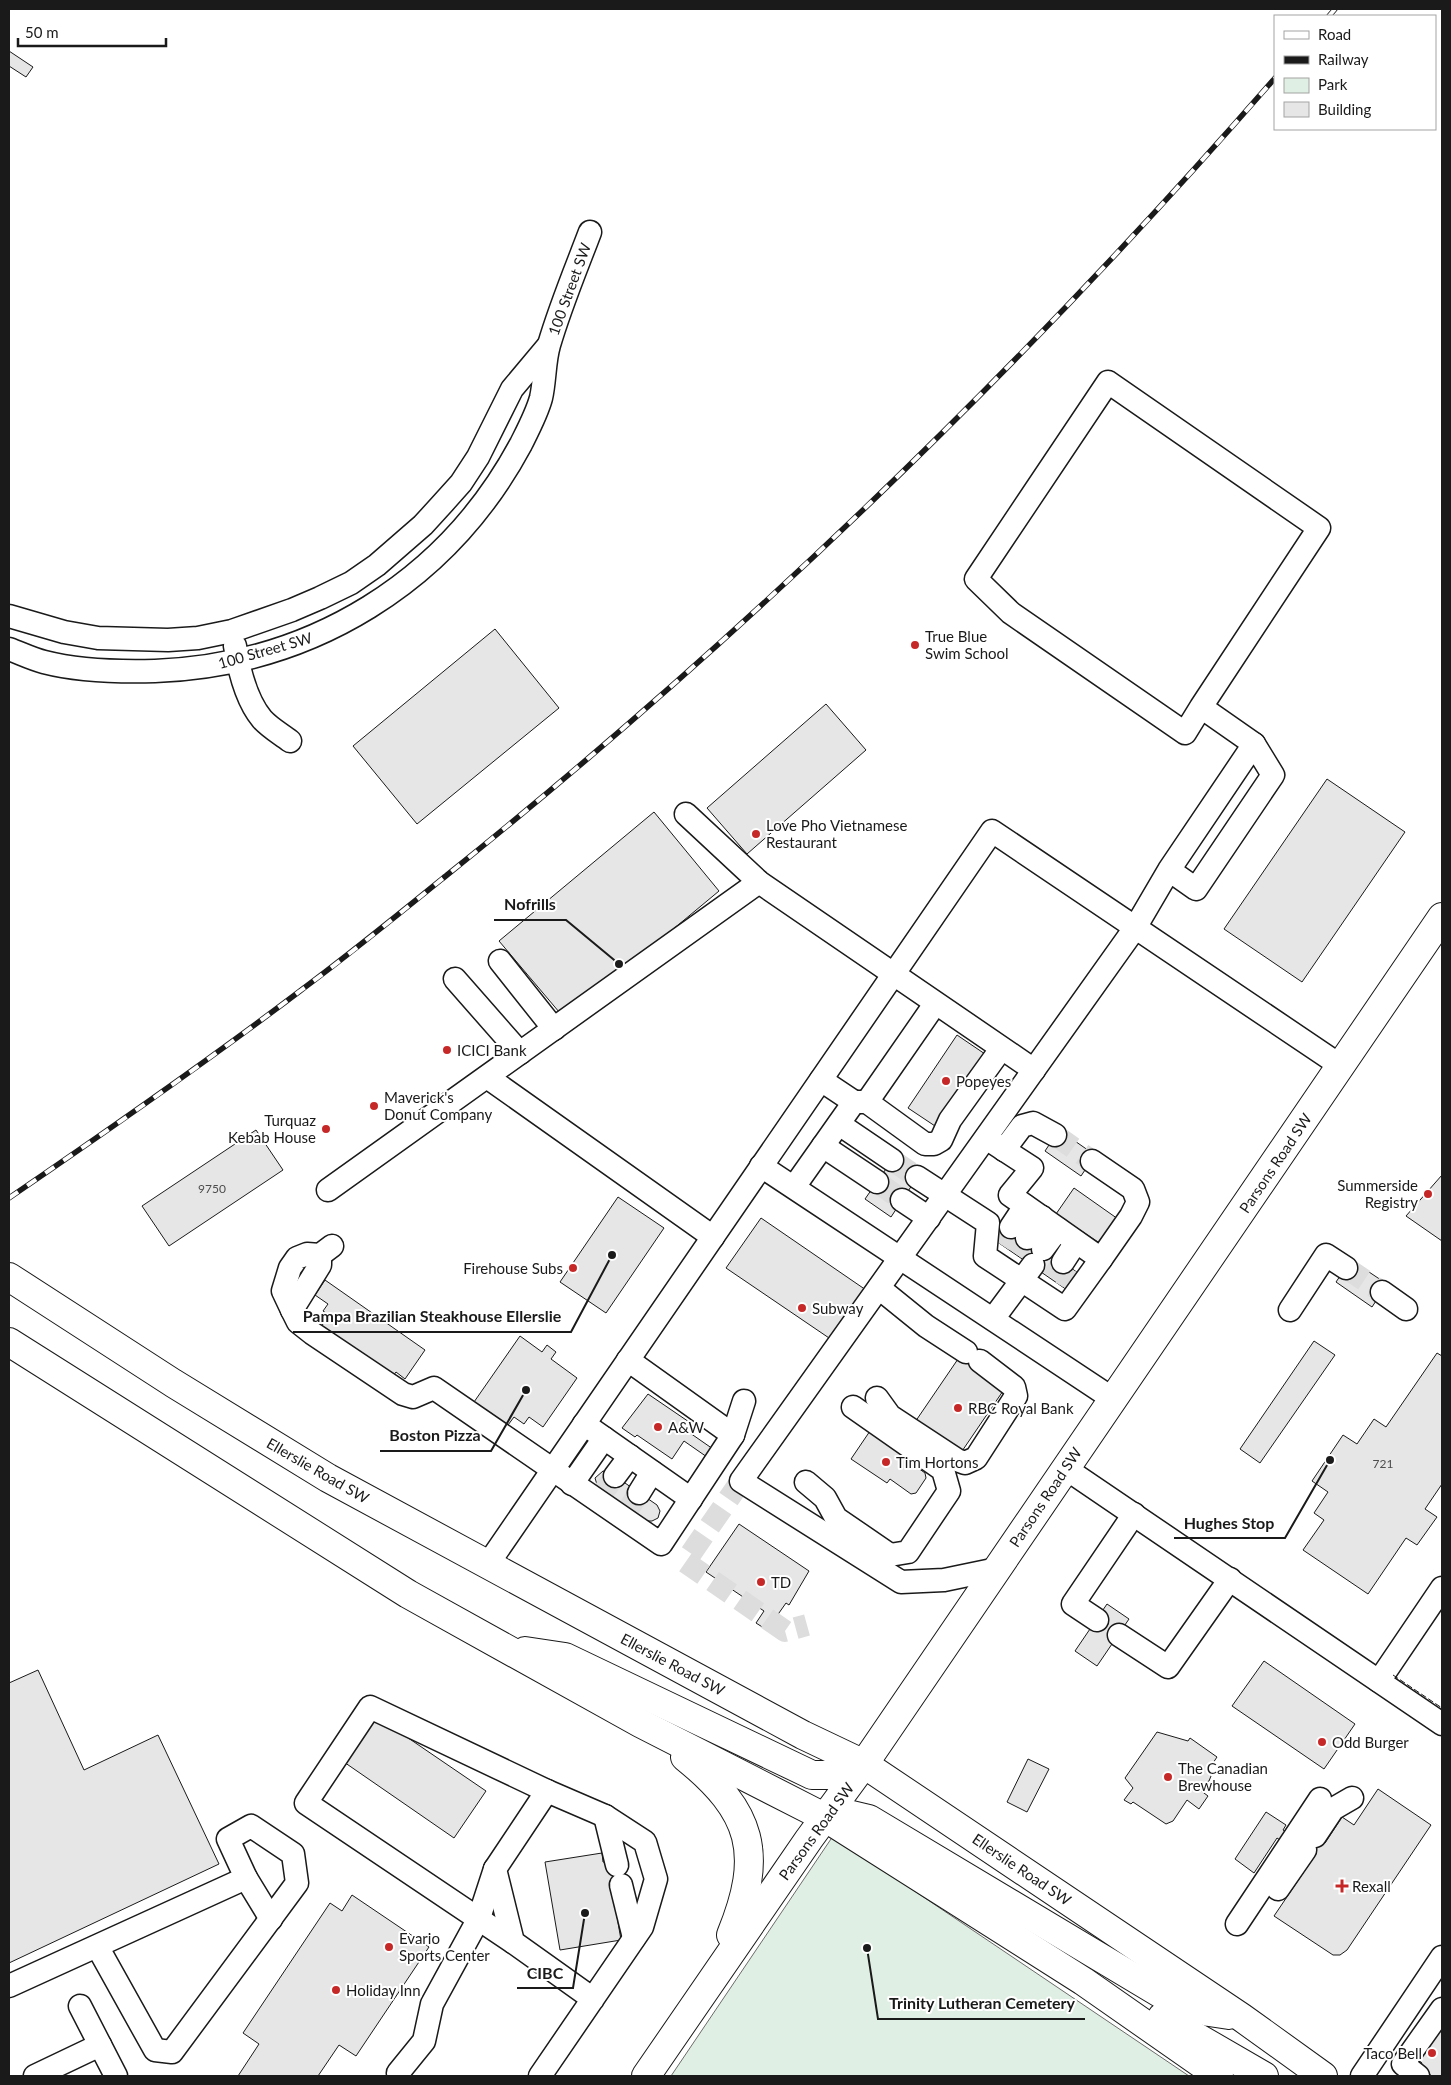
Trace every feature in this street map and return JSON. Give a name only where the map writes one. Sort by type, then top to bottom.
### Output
[{"type":"main road","name":"Parsons Road SW","points":[[646,2076],[864,1764],[1442,917]]},
{"type":"main road","name":"Ellerslie Road SW","points":[[9,1277],[173,1383],[328,1478],[803,1735],[864,1764],[1241,2017],[1322,2076]]},
{"type":"main road","points":[[9,1342],[408,1594],[640,1723],[826,1818],[1084,1981],[1219,2076]]},
{"type":"main road","points":[[506,1648],[565,1657],[812,1774],[839,1775],[864,1764]]},
{"type":"main road","points":[[640,1723],[702,1771],[721,1790],[735,1811],[745,1833],[749,1856],[749,1881],[742,1907],[711,1983]]},
{"type":"main road","points":[[826,1818],[848,1814],[869,1819],[1173,2001],[1209,2012],[1241,2017]]},
{"type":"main road","points":[[1084,1981],[1168,2019],[1264,2076]]},
{"type":"street","name":"100 Street SW","points":[[9,649],[44,662],[109,671],[204,668],[237,662],[314,637],[362,612],[418,572],[441,551],[485,501],[522,443],[541,399],[548,346],[590,232]]},
{"type":"street","name":"100 Street SW","points":[[9,616],[64,632],[98,638],[168,640],[198,638],[232,631],[292,610],[351,582],[377,565],[423,525],[461,483],[494,428],[512,389],[548,346]]},
{"type":"street","points":[[1108,382],[1319,528],[1201,707],[1185,733],[1011,613],[976,579],[1108,382]]},
{"type":"street","points":[[232,631],[237,662],[251,701],[264,721],[290,741]]},
{"type":"street","points":[[1169,870],[1196,889],[1274,775],[1254,744],[1201,707]]},
{"type":"street","points":[[995,1144],[1034,1070],[1135,928],[1169,870],[1254,744]]},
{"type":"street","points":[[686,814],[759,882],[1034,1070]]},
{"type":"street","points":[[488,1564],[992,831],[1341,1066]]},
{"type":"street","points":[[328,1190],[759,882]]},
{"type":"street","points":[[500,961],[554,1029]]},
{"type":"street","points":[[455,979],[520,1052]]},
{"type":"street","points":[[794,1187],[831,1135],[861,1102],[935,1004]]},
{"type":"street","points":[[821,1080],[861,1102],[925,1144],[934,1144],[941,1140],[950,1120],[1001,1049]]},
{"type":"street","points":[[487,1076],[713,1237]]},
{"type":"street","points":[[997,1569],[944,1580],[901,1582],[741,1481],[937,1207],[995,1144],[1022,1126],[1033,1123],[1056,1136]]},
{"type":"street","points":[[831,1135],[884,1172]]},
{"type":"street","points":[[995,1144],[1032,1168],[1057,1228],[1065,1309],[1059,1282],[1057,1228]]},
{"type":"street","points":[[910,1189],[937,1207],[988,1223],[1057,1228],[1131,1216],[1138,1202],[1133,1189],[1092,1161]]},
{"type":"street","points":[[761,1166],[1113,1399]]},
{"type":"street","points":[[988,1223],[985,1256],[1016,1254],[1057,1228]]},
{"type":"street","points":[[993,1319],[1016,1254],[1057,1228]]},
{"type":"street","points":[[326,1250],[297,1258],[290,1268],[283,1291],[298,1322],[403,1394],[412,1397],[434,1388],[572,1484],[605,1489],[630,1506],[662,1544],[733,1435],[744,1401]]},
{"type":"street","points":[[1016,1254],[1059,1282]]},
{"type":"street","points":[[1290,1310],[1326,1255],[1346,1268]]},
{"type":"street","points":[[877,1398],[890,1416],[957,1460],[965,1463],[976,1458],[1016,1396],[1014,1387],[926,1326],[878,1288]]},
{"type":"street","points":[[1382,1292],[1406,1309]]},
{"type":"street","points":[[628,1360],[733,1435]]},
{"type":"street","points":[[806,1482],[826,1498],[836,1518],[890,1555],[908,1552],[949,1491],[943,1470],[853,1407]]},
{"type":"street","points":[[584,1424],[691,1499]]},
{"type":"street","points":[[572,1484],[604,1438]]},
{"type":"street","points":[[605,1489],[630,1456]]},
{"type":"street","points":[[1065,1468],[1442,1724]]},
{"type":"street","points":[[630,1506],[652,1472]]},
{"type":"street","points":[[1097,1620],[1073,1604],[1134,1514]]},
{"type":"street","points":[[1119,1635],[1168,1668],[1230,1579]]},
{"type":"street","points":[[1379,1681],[1442,1588]]},
{"type":"street","points":[[540,2076],[593,1999],[634,1938],[642,1927],[656,1879],[645,1842],[605,1816],[547,1791],[370,1707],[306,1803],[479,1918],[593,1999]]},
{"type":"street","points":[[394,2075],[424,2041],[432,2004],[479,1918],[495,1870],[547,1791]]},
{"type":"street","points":[[1320,1799],[1243,1928],[1310,1843],[1333,1809],[1352,1798]]},
{"type":"street","points":[[605,1816],[634,1938]]},
{"type":"street","points":[[97,1946],[155,2050],[172,2052],[297,1883],[293,1854],[251,1826],[228,1839],[246,1878],[271,1918]]},
{"type":"street","points":[[495,1870],[513,1942]]},
{"type":"street","points":[[9,1986],[246,1878]]},
{"type":"street","points":[[1362,2076],[1442,1956]]},
{"type":"street","points":[[80,2006],[116,2076]]},
{"type":"street","points":[[1418,2076],[1403,2064],[1442,2009]]},
{"type":"street","points":[[35,2076],[100,2045]]},
{"type":"green space","points":[[833,1836],[1189,2076],[671,2076]]},
{"type":"building","points":[[9,51],[33,67],[26,77],[9,66]]},
{"type":"building","points":[[495,629],[559,708],[417,824],[353,746]]},
{"type":"building","points":[[826,704],[866,750],[747,854],[707,808]]},
{"type":"building","points":[[1327,779],[1405,832],[1302,982],[1224,929]]},
{"type":"building","points":[[654,812],[719,891],[565,1019],[499,941]]},
{"type":"building","name":"Popeyes","points":[[957,1035],[985,1054],[935,1126],[908,1108]]},
{"type":"building","points":[[256,1130],[283,1170],[169,1246],[142,1206]]},
{"type":"building","points":[[1059,1130],[1095,1155],[1081,1176],[1045,1151]]},
{"type":"building","points":[[897,1153],[922,1170],[891,1217],[865,1199]]},
{"type":"building","points":[[1442,1175],[1442,1241],[1406,1216]]},
{"type":"building","points":[[1074,1188],[1118,1219],[1101,1244],[1056,1214]]},
{"type":"building","points":[[618,1197],[664,1228],[606,1313],[560,1282]]},
{"type":"building","points":[[761,1218],[866,1290],[832,1340],[726,1268]]},
{"type":"building","points":[[1008,1224],[1081,1275],[1070,1292],[996,1241]]},
{"type":"building","points":[[1351,1260],[1387,1284],[1372,1307],[1336,1282]]},
{"type":"building","points":[[325,1280],[425,1350],[405,1379],[396,1372],[393,1376],[321,1327],[329,1315],[323,1311],[328,1304],[315,1295]]},
{"type":"building","points":[[520,1336],[542,1352],[547,1345],[556,1352],[551,1359],[577,1378],[543,1427],[529,1417],[524,1424],[514,1417],[508,1425],[474,1402]]},
{"type":"building","points":[[1314,1341],[1335,1355],[1260,1463],[1240,1449]]},
{"type":"building","points":[[1437,1353],[1442,1356],[1442,1484],[1425,1509],[1437,1517],[1417,1545],[1406,1538],[1368,1594],[1303,1550],[1324,1520],[1314,1513],[1328,1492],[1312,1481],[1343,1435],[1357,1444],[1374,1419],[1386,1427]]},
{"type":"building","name":"RBC Royal Bank","points":[[983,1357],[1003,1391],[958,1457],[913,1425],[958,1359]]},
{"type":"building","name":"A&W","points":[[648,1394],[695,1426],[690,1433],[713,1449],[707,1457],[684,1441],[672,1459],[637,1435],[635,1437],[622,1428]]},
{"type":"building","name":"Tim Hortons","points":[[870,1431],[920,1464],[918,1468],[925,1473],[926,1478],[916,1493],[911,1494],[890,1479],[887,1483],[851,1459]]},
{"type":"building","points":[[603,1471],[609,1472],[657,1505],[660,1511],[658,1518],[646,1521],[598,1488],[595,1478]]},
{"type":"building","name":"TD","points":[[739,1524],[809,1571],[789,1605],[786,1603],[767,1630],[756,1623],[764,1611],[706,1572]]},
{"type":"building","points":[[1107,1604],[1129,1619],[1097,1666],[1075,1651]]},
{"type":"building","points":[[1264,1661],[1355,1724],[1324,1769],[1232,1706]]},
{"type":"building","points":[[38,1670],[84,1770],[158,1735],[219,1864],[9,1963],[9,1683]]},
{"type":"building","points":[[373,1714],[486,1791],[454,1838],[341,1760]]},
{"type":"building","name":"The Canadian Brewhouse","points":[[1157,1732],[1188,1741],[1190,1738],[1217,1757],[1209,1769],[1211,1776],[1209,1781],[1196,1787],[1208,1796],[1199,1809],[1187,1800],[1173,1821],[1166,1824],[1133,1802],[1131,1804],[1124,1800],[1133,1788],[1125,1778]]},
{"type":"building","points":[[1028,1759],[1049,1769],[1027,1812],[1007,1802]]},
{"type":"building","name":"Rexall","points":[[1378,1789],[1431,1825],[1347,1950],[1340,1955],[1333,1955],[1274,1916],[1314,1857],[1299,1846],[1308,1832],[1325,1843],[1342,1817],[1354,1825]]},
{"type":"building","points":[[1266,1812],[1286,1825],[1283,1830],[1289,1834],[1283,1842],[1277,1838],[1254,1873],[1235,1859]]},
{"type":"building","points":[[602,1853],[603,1862],[624,1864],[627,1884],[612,1887],[621,1940],[560,1950],[545,1862]]},
{"type":"building","name":"Holiday Inn","points":[[352,1895],[429,1947],[356,2056],[339,2045],[318,2076],[238,2076],[259,2044],[243,2033],[330,1903],[342,1911]]},
{"type":"building","points":[[1442,2025],[1442,2076],[1432,2076],[1419,2067],[1422,2063],[1418,2060]]},
{"type":"tunnel","points":[[1055,1135],[1092,1161]]},
{"type":"tunnel","points":[[892,1160],[917,1177]]},
{"type":"tunnel","points":[[877,1182],[902,1200]]},
{"type":"tunnel","points":[[1000,1244],[1011,1227]]},
{"type":"tunnel","points":[[1016,1254],[1027,1238]]},
{"type":"tunnel","points":[[1052,1278],[1063,1262]]},
{"type":"tunnel","points":[[1346,1268],[1382,1292]]},
{"type":"tunnel","points":[[1065,1288],[1075,1271]]},
{"type":"tunnel","points":[[604,1491],[615,1476]]},
{"type":"tunnel","points":[[741,1481],[685,1562],[785,1631],[807,1625]]},
{"type":"tunnel","points":[[629,1508],[639,1493]]},
{"type":"railway","points":[[1330,15],[1335,9]]},
{"type":"railway","points":[[9,1198],[192,1070],[337,963],[558,784],[667,690],[774,594],[879,495],[981,394],[1081,291],[1274,79]]},
{"type":"fence","points":[[1393,1675],[1442,1708]]},
{"type":"place","name":"True Blue Swim School","points":[[915,645]]},
{"type":"place","name":"Love Pho Vietnamese Restaurant","points":[[756,834]]},
{"type":"place","name":"Nofrills","points":[[619,964]]},
{"type":"place","name":"ICICI Bank","points":[[447,1050]]},
{"type":"place","name":"Popeyes","points":[[946,1081]]},
{"type":"place","name":"Maverick's Donut Company","points":[[374,1106]]},
{"type":"place","name":"Turquaz Kebab House","points":[[326,1129]]},
{"type":"place","name":"Summerside Registry","points":[[1428,1194]]},
{"type":"place","name":"Pampa Brazilian Steakhouse Ellerslie","points":[[612,1255]]},
{"type":"place","name":"Firehouse Subs","points":[[573,1268]]},
{"type":"place","name":"Subway","points":[[802,1308]]},
{"type":"place","name":"Boston Pizza","points":[[526,1390]]},
{"type":"place","name":"RBC Royal Bank","points":[[958,1408]]},
{"type":"place","name":"A&W","points":[[658,1427]]},
{"type":"place","name":"Hughes Stop","points":[[1330,1460]]},
{"type":"place","name":"Tim Hortons","points":[[886,1462]]},
{"type":"place","name":"TD","points":[[761,1582]]},
{"type":"place","name":"Odd Burger","points":[[1322,1742]]},
{"type":"place","name":"The Canadian Brewhouse","points":[[1168,1777]]},
{"type":"place","name":"Rexall","points":[[1342,1886]]},
{"type":"place","name":"CIBC","points":[[585,1913]]},
{"type":"place","name":"Evario Sports Center","points":[[389,1947]]},
{"type":"place","name":"Trinity Lutheran Cemetery","points":[[867,1948]]},
{"type":"place","name":"Holiday Inn","points":[[336,1990]]},
{"type":"place","name":"Taco Bell","points":[[1432,2053]]}]
